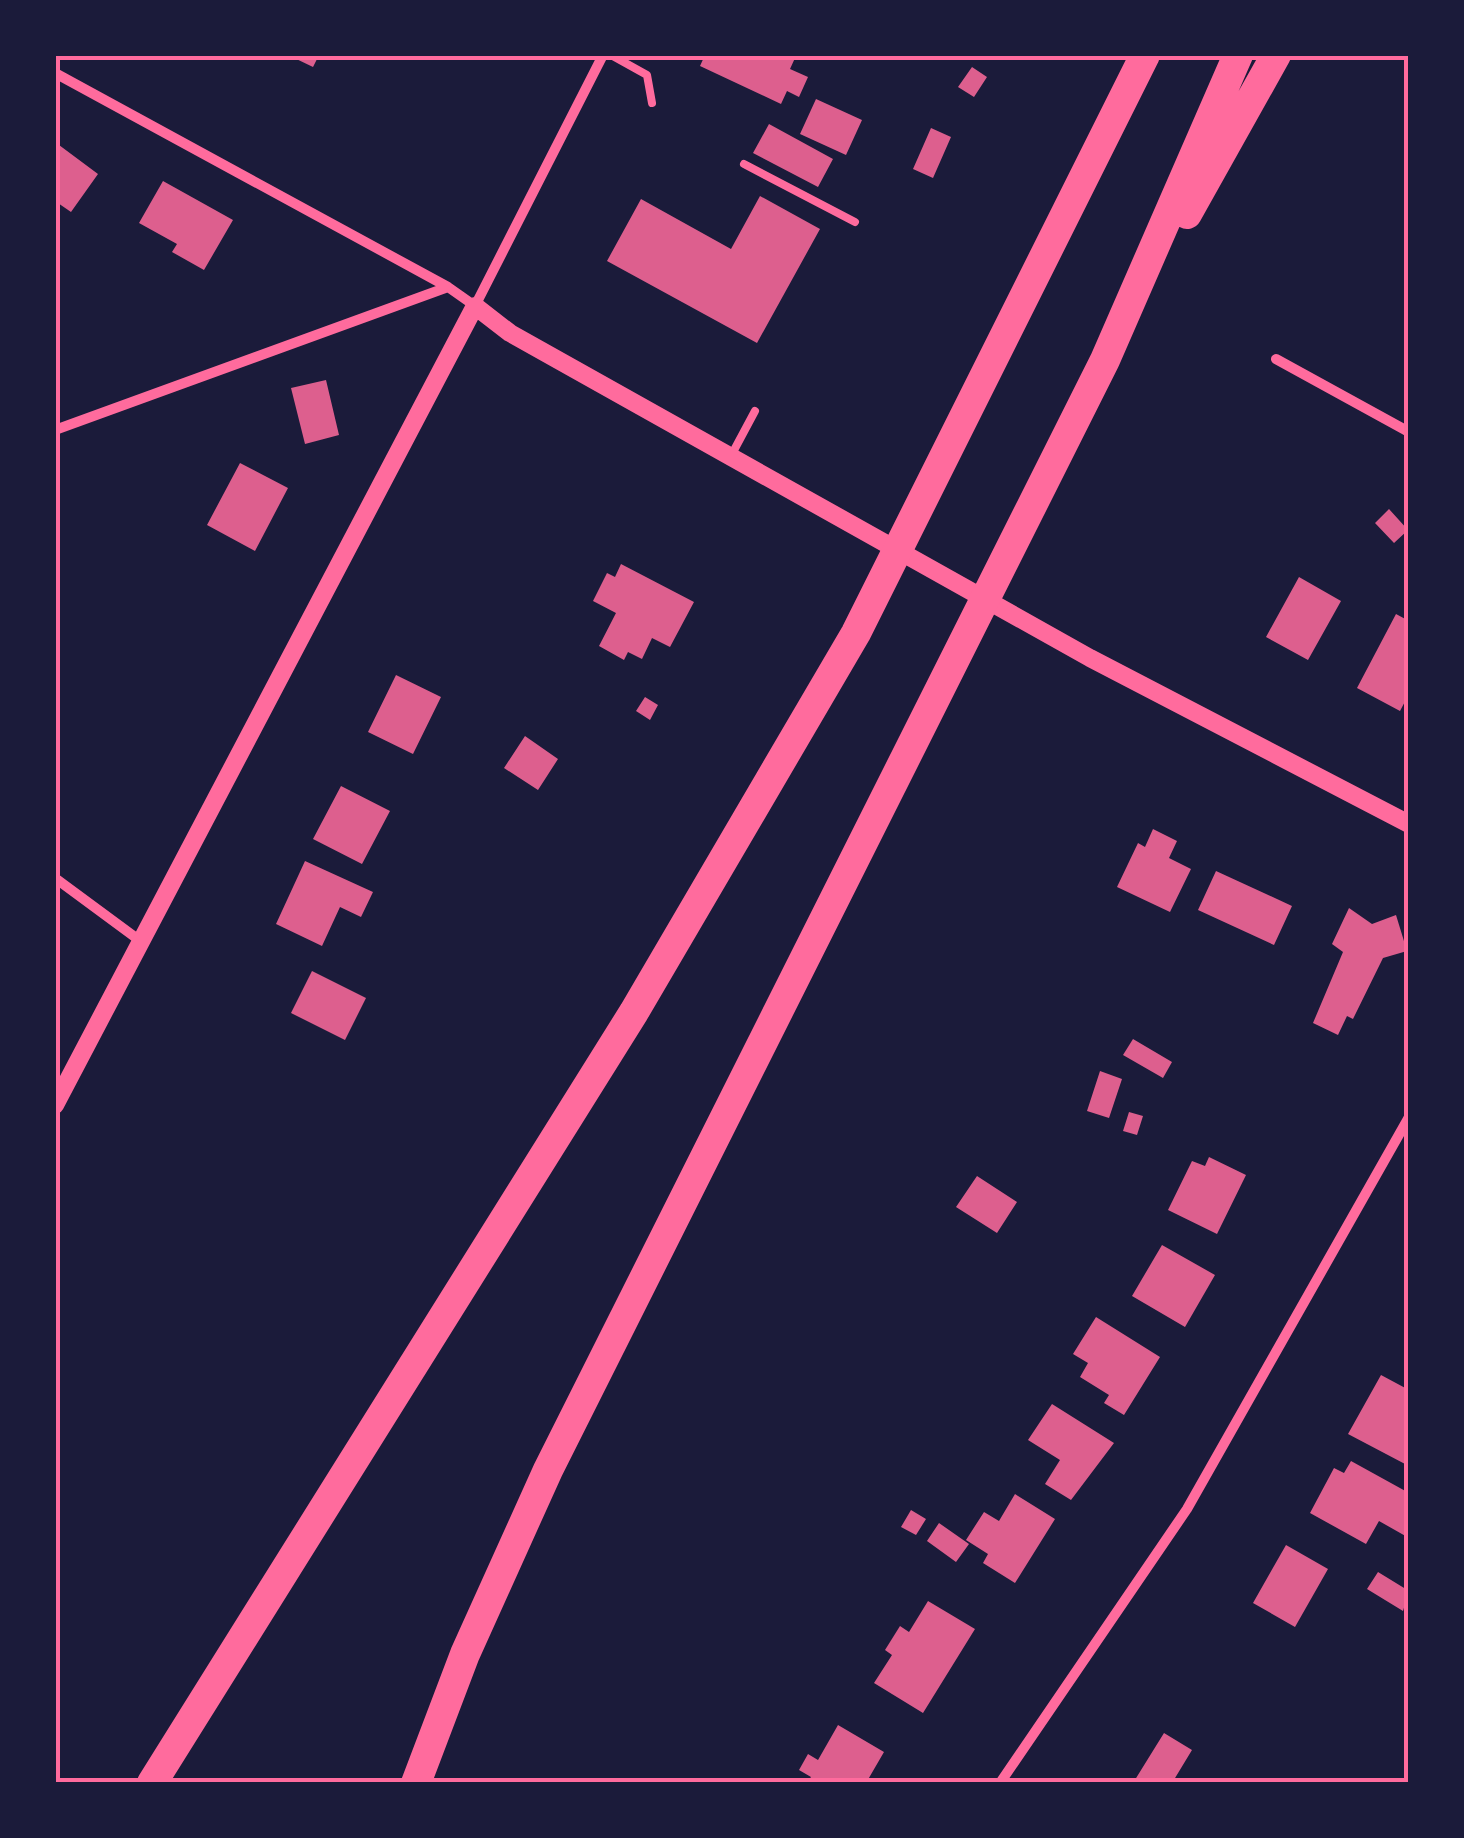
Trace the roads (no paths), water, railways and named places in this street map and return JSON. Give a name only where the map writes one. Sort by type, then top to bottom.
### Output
[{"type":"highway","points":[[152,1783],[634,1012],[856,633],[1145,55]]},
{"type":"highway","points":[[1105,360],[1238,55]]},
{"type":"highway","points":[[416,1783],[505,1561],[636,1288],[1105,360],[1276,55]]},
{"type":"street","points":[[55,1104],[602,55]]},
{"type":"street","points":[[55,73],[448,287],[510,332],[822,511],[1090,658],[1409,824]]},
{"type":"street","points":[[55,430],[448,287]]},
{"type":"street","points":[[1276,360],[1409,432]]},
{"type":"street","points":[[55,878],[140,940]]},
{"type":"street","points":[[1000,1783],[1187,1509],[1409,1117]]},
{"type":"lane","points":[[611,55],[647,75],[652,102]]},
{"type":"lane","points":[[744,164],[855,222]]},
{"type":"lane","points":[[730,458],[754,411]]}]
